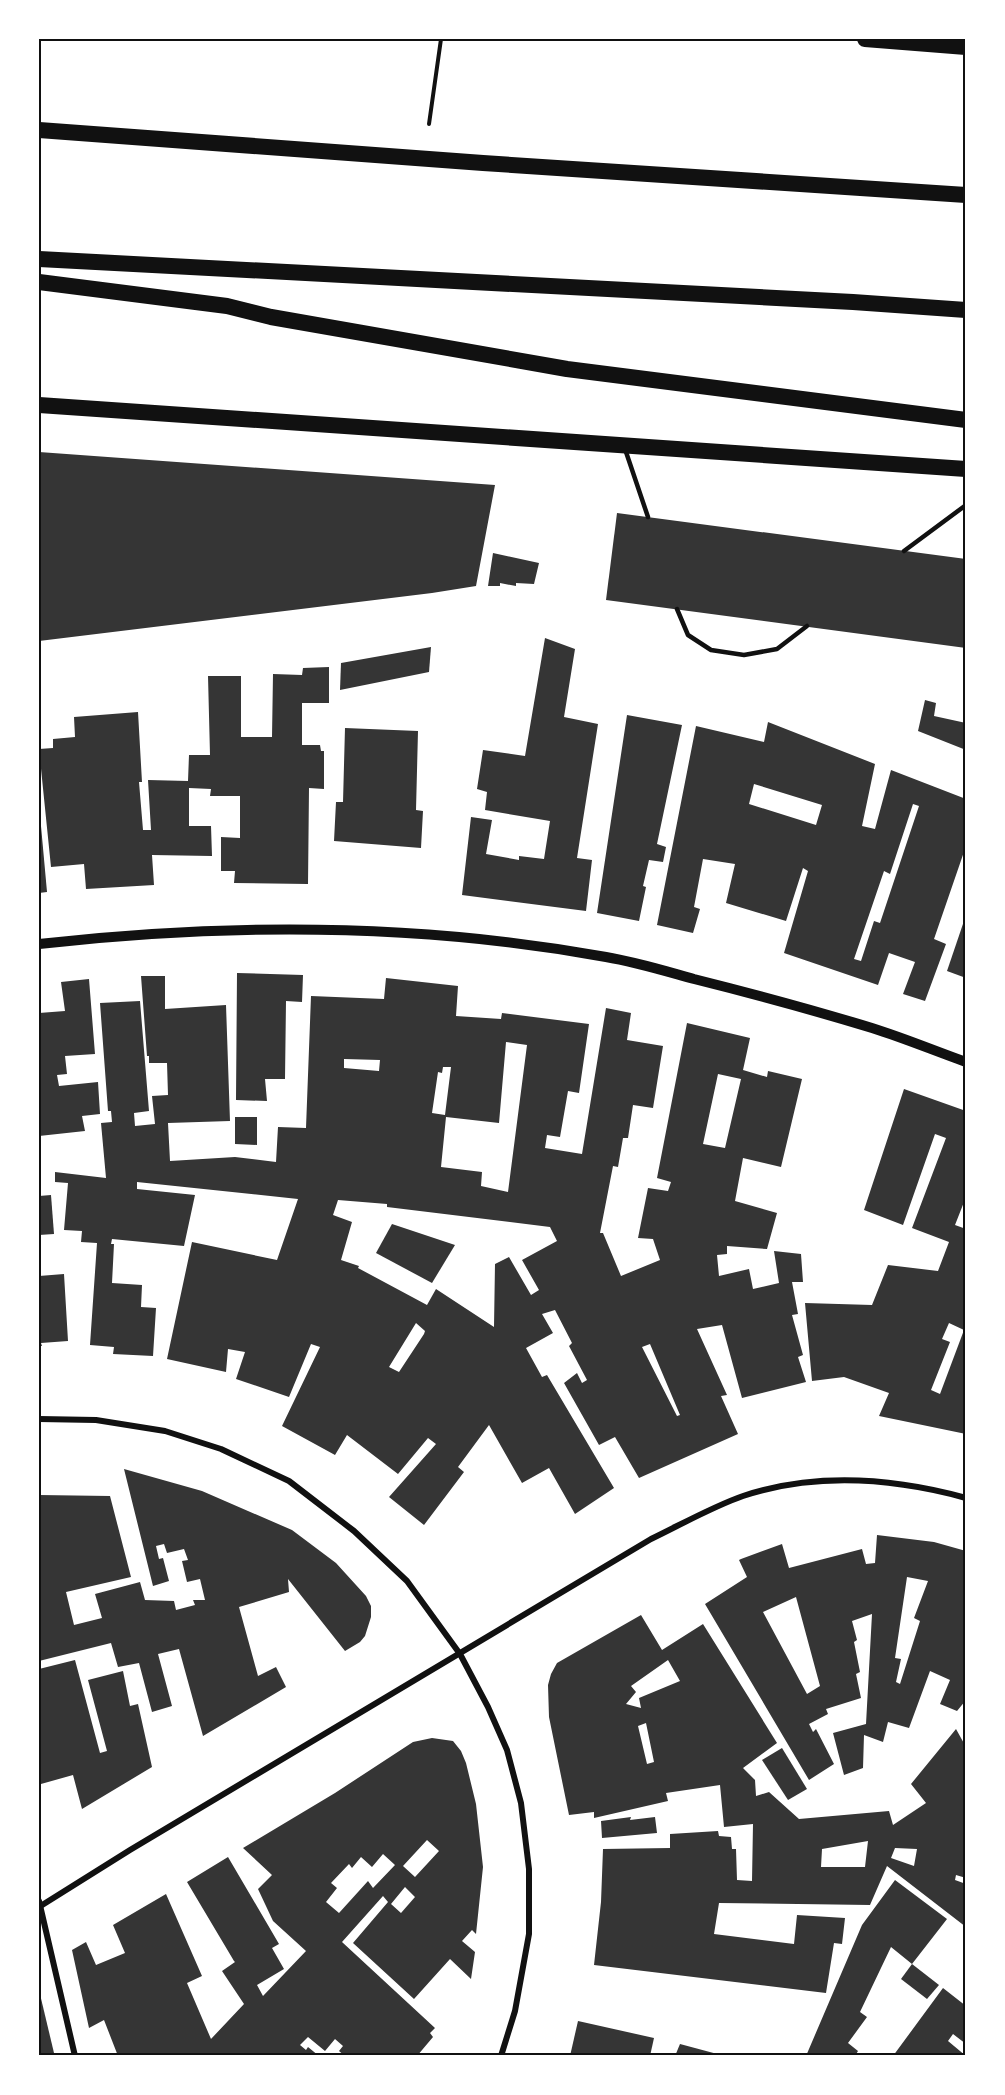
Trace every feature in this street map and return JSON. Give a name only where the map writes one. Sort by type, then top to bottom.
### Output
[{"type":"highway","points":[[865,39],[966,47]]},
{"type":"highway","points":[[39,130],[424,159],[966,195]]},
{"type":"highway","points":[[39,259],[966,310]]},
{"type":"highway","points":[[39,282],[227,306],[271,317],[567,369],[966,420]]},
{"type":"highway","points":[[39,405],[966,470]]},
{"type":"street","points":[[39,944],[89,938],[263,931],[382,932],[522,945],[608,957],[740,990],[874,1029],[966,1062]]},
{"type":"street","points":[[39,1419],[96,1420],[165,1431],[221,1449],[289,1481],[354,1531],[407,1581],[460,1654],[488,1707],[507,1750],[521,1803],[529,1869],[529,1934],[515,2011],[501,2056]]},
{"type":"street","points":[[75,2056],[39,1905],[651,1539],[742,1496],[796,1482],[852,1480],[903,1483],[966,1498]]},
{"type":"lane","points":[[624,446],[648,517]]},
{"type":"lane","points":[[904,551],[966,505]]},
{"type":"lane","points":[[677,609],[688,635],[711,650],[744,655],[777,649],[807,626]]},
{"type":"path","points":[[424,159],[441,39]]},
{"type":"building","points":[[39,452],[495,485],[476,586],[39,641]]},
{"type":"building","points":[[617,513],[966,559],[966,648],[606,600]]},
{"type":"building","points":[[493,553],[539,563],[534,584],[516,583],[516,586],[500,583],[500,586],[488,586]]},
{"type":"building","points":[[545,638],[575,649],[564,717],[598,724],[577,858],[592,860],[586,911],[462,895],[471,817],[492,820],[486,854],[519,860],[519,856],[544,859],[550,821],[485,810],[487,792],[477,789],[483,750],[525,756]]},
{"type":"building","points":[[431,647],[429,672],[340,690],[341,663]]},
{"type":"building","points":[[329,667],[329,703],[302,703],[302,745],[320,745],[321,751],[324,751],[324,789],[309,788],[308,884],[234,883],[235,871],[221,871],[221,837],[240,838],[240,796],[210,796],[211,789],[189,788],[189,826],[211,826],[212,856],[152,855],[154,885],[86,889],[84,864],[51,867],[39,749],[53,748],[53,739],[75,737],[74,717],[138,712],[142,782],[139,782],[143,830],[151,830],[148,780],[188,781],[189,755],[210,755],[208,676],[241,676],[241,737],[272,737],[273,674],[302,675],[303,668]]},
{"type":"building","points":[[925,700],[936,703],[934,716],[966,723],[966,750],[918,731]]},
{"type":"building","points":[[627,715],[682,725],[657,844],[666,847],[663,862],[649,860],[639,921],[597,913]]},
{"type":"building","points":[[768,722],[875,764],[862,826],[875,829],[891,770],[966,799],[966,846],[934,939],[946,944],[925,1001],[903,994],[915,962],[889,953],[878,985],[784,953],[808,871],[803,868],[786,921],[726,903],[735,864],[703,859],[694,907],[700,909],[693,933],[657,925],[696,726],[764,742]],"holes":[[[754,784],[822,805],[816,825],[749,804]],[[913,804],[919,806],[880,923],[874,921],[861,961],[854,959],[884,871],[890,874]]]},
{"type":"building","points":[[345,728],[418,731],[416,810],[423,811],[421,848],[334,841],[336,802],[343,802]]},
{"type":"building","points":[[39,826],[41,826],[47,892],[39,893]]},
{"type":"building","points":[[966,915],[966,978],[947,971]]},
{"type":"building","points":[[237,973],[303,975],[302,1002],[286,1001],[285,1079],[265,1079],[267,1101],[236,1100]]},
{"type":"building","points":[[141,976],[165,976],[165,1009],[226,1005],[230,1121],[168,1123],[170,1161],[235,1157],[276,1162],[278,1127],[306,1128],[311,996],[384,999],[386,978],[458,986],[456,1016],[501,1019],[502,1013],[589,1024],[579,1093],[568,1091],[560,1137],[547,1135],[545,1148],[582,1154],[606,1008],[631,1013],[627,1040],[663,1046],[653,1108],[633,1105],[628,1138],[623,1138],[618,1167],[613,1166],[600,1233],[603,1233],[621,1276],[660,1260],[653,1239],[638,1238],[648,1188],[668,1191],[671,1182],[657,1178],[687,1023],[750,1038],[743,1070],[767,1077],[768,1071],[802,1079],[781,1167],[743,1158],[735,1201],[777,1213],[767,1249],[727,1246],[727,1254],[717,1255],[719,1276],[749,1269],[753,1289],[779,1283],[774,1251],[801,1254],[803,1282],[792,1282],[798,1314],[792,1315],[803,1355],[798,1357],[806,1382],[742,1398],[722,1325],[697,1329],[727,1395],[721,1396],[738,1434],[639,1478],[615,1437],[599,1445],[564,1383],[577,1373],[582,1383],[587,1380],[569,1346],[572,1343],[555,1310],[542,1314],[553,1333],[526,1348],[542,1377],[547,1375],[614,1488],[575,1514],[549,1468],[522,1483],[489,1425],[458,1467],[464,1472],[424,1525],[389,1497],[436,1444],[428,1438],[398,1474],[347,1435],[335,1455],[282,1426],[320,1347],[311,1344],[289,1397],[236,1379],[245,1352],[228,1349],[226,1372],[167,1359],[192,1242],[277,1260],[298,1199],[137,1182],[137,1189],[195,1195],[184,1246],[112,1239],[111,1244],[114,1244],[112,1283],[142,1285],[141,1307],[156,1308],[153,1356],[113,1354],[114,1347],[90,1345],[97,1243],[81,1242],[82,1231],[64,1230],[68,1183],[55,1182],[55,1172],[106,1178],[101,1123],[112,1122],[111,1111],[108,1111],[100,1003],[140,1001],[149,1111],[134,1113],[135,1126],[155,1124],[152,1096],[168,1095],[167,1063],[149,1063],[149,1056],[147,1056]],"holes":[[[506,1042],[527,1045],[508,1192],[481,1186],[482,1172],[441,1167],[446,1117],[499,1123]],[[344,1059],[380,1060],[379,1071],[344,1068]],[[443,1067],[451,1067],[445,1115],[432,1113],[438,1072],[442,1073]],[[718,1074],[741,1079],[725,1148],[703,1144]],[[338,1200],[387,1204],[387,1207],[550,1227],[557,1241],[522,1260],[539,1290],[531,1295],[509,1257],[495,1264],[494,1327],[436,1289],[427,1305],[358,1268],[359,1266],[341,1260],[352,1222],[333,1215]],[[416,1323],[425,1331],[424,1334],[399,1372],[389,1367]],[[650,1344],[680,1415],[677,1416],[642,1347]]]},
{"type":"building","points":[[89,979],[95,1054],[65,1056],[67,1074],[57,1075],[59,1086],[98,1082],[100,1114],[82,1116],[85,1131],[39,1136],[39,1013],[65,1011],[61,982]]},
{"type":"building","points":[[904,1089],[966,1111],[966,1197],[955,1225],[966,1229],[966,1434],[879,1416],[889,1393],[844,1377],[812,1381],[805,1303],[872,1305],[888,1265],[938,1271],[949,1242],[912,1228],[946,1138],[935,1134],[903,1225],[864,1210]],"holes":[[[949,1323],[964,1330],[940,1394],[931,1390],[950,1342],[942,1339]]]},
{"type":"building","points":[[235,1117],[257,1117],[257,1145],[235,1144]]},
{"type":"building","points":[[51,1195],[54,1234],[39,1235],[39,1196]]},
{"type":"building","points":[[392,1224],[455,1245],[432,1283],[376,1253]]},
{"type":"building","points":[[64,1274],[68,1341],[41,1343],[42,1346],[39,1346],[39,1276]]},
{"type":"building","points":[[124,1469],[202,1491],[292,1530],[336,1563],[366,1596],[371,1606],[371,1617],[365,1636],[345,1651],[288,1579],[289,1592],[239,1607],[258,1676],[276,1667],[286,1687],[203,1736],[179,1649],[158,1654],[172,1706],[152,1712],[139,1663],[118,1667],[111,1643],[39,1661],[39,1495],[110,1496],[131,1577],[66,1592],[74,1625],[102,1618],[95,1594],[140,1582],[145,1600],[174,1601],[176,1610],[195,1605],[193,1600],[205,1600],[200,1579],[187,1582],[182,1561],[188,1560],[184,1549],[167,1553],[164,1544],[156,1546],[159,1559],[163,1558],[169,1581],[153,1586]]},
{"type":"building","points":[[877,1535],[934,1542],[966,1551],[966,1700],[957,1711],[940,1704],[950,1680],[930,1671],[909,1728],[888,1722],[883,1742],[864,1735],[863,1768],[844,1775],[833,1733],[866,1724],[872,1614],[852,1621],[857,1640],[854,1642],[860,1672],[856,1674],[861,1698],[826,1709],[828,1714],[809,1724],[813,1732],[816,1729],[834,1764],[809,1780],[705,1604],[747,1577],[739,1560],[782,1544],[789,1568],[862,1549],[866,1564],[875,1563]],"holes":[[[907,1577],[928,1581],[914,1618],[920,1621],[900,1684],[896,1682],[901,1659],[895,1658]],[[796,1597],[820,1686],[807,1694],[763,1612]]]},
{"type":"building","points":[[641,1615],[662,1650],[703,1624],[777,1743],[743,1768],[755,1780],[756,1796],[769,1792],[799,1819],[889,1811],[893,1825],[926,1803],[911,1784],[956,1729],[966,1747],[966,1878],[956,1875],[955,1880],[966,1884],[966,1927],[887,1866],[870,1905],[719,1903],[714,1934],[794,1944],[797,1915],[845,1918],[842,1944],[834,1943],[826,1993],[594,1965],[601,1902],[603,1849],[670,1848],[670,1834],[718,1831],[719,1836],[731,1837],[732,1849],[736,1849],[737,1880],[752,1881],[753,1824],[724,1827],[720,1785],[666,1793],[668,1801],[594,1818],[594,1812],[569,1815],[549,1717],[548,1685],[557,1663]],"holes":[[[668,1660],[680,1681],[639,1698],[641,1708],[626,1704],[636,1692],[631,1686]],[[646,1723],[654,1762],[647,1764],[638,1726]],[[868,1841],[865,1867],[821,1867],[822,1849]],[[895,1848],[917,1849],[914,1866],[891,1858]]]},
{"type":"building","points":[[75,1660],[100,1753],[107,1751],[88,1680],[123,1671],[130,1706],[138,1704],[152,1767],[82,1809],[73,1775],[41,1784],[39,1775],[39,1669]]},
{"type":"building","points":[[432,1738],[453,1741],[461,1751],[466,1763],[476,1804],[483,1867],[476,1934],[472,1930],[462,1941],[475,1952],[471,1979],[450,1959],[414,1999],[353,1943],[388,1902],[383,1896],[342,1942],[435,2028],[430,2033],[433,2037],[417,2056],[345,2056],[339,2051],[343,2046],[335,2039],[325,2051],[308,2037],[300,2045],[306,2050],[308,2047],[319,2056],[118,2056],[104,2020],[89,2028],[72,1950],[86,1942],[96,1965],[125,1953],[113,1925],[166,1894],[202,1976],[187,1983],[211,2039],[244,2004],[222,1971],[235,1962],[187,1882],[228,1857],[279,1944],[272,1948],[284,1969],[257,1985],[263,1996],[306,1951],[273,1921],[258,1889],[272,1875],[243,1848],[335,1793],[413,1742]],"holes":[[[427,1840],[439,1851],[415,1877],[403,1866]],[[383,1854],[395,1865],[373,1888],[368,1881],[339,1913],[326,1902],[337,1888],[331,1883],[349,1864],[352,1868],[361,1857],[372,1867]],[[405,1887],[415,1897],[401,1913],[391,1904]]]},
{"type":"building","points":[[782,1748],[807,1789],[788,1800],[762,1760]]},
{"type":"building","points":[[631,1817],[630,1820],[655,1817],[657,1833],[602,1838],[601,1821]]},
{"type":"building","points":[[895,1880],[947,1919],[912,1964],[891,1947],[860,2012],[867,2017],[848,2043],[858,2051],[855,2056],[806,2056],[862,1925]]},
{"type":"building","points":[[912,1964],[939,1985],[927,1999],[901,1979]]},
{"type":"building","points":[[943,1988],[966,2006],[966,2044],[953,2034],[948,2041],[966,2056],[893,2056]]},
{"type":"building","points":[[39,1990],[54,2053],[46,2056],[39,2056]]},
{"type":"building","points":[[578,2021],[654,2038],[650,2056],[570,2056]]},
{"type":"building","points":[[680,2044],[721,2055],[721,2056],[675,2056]]}]
